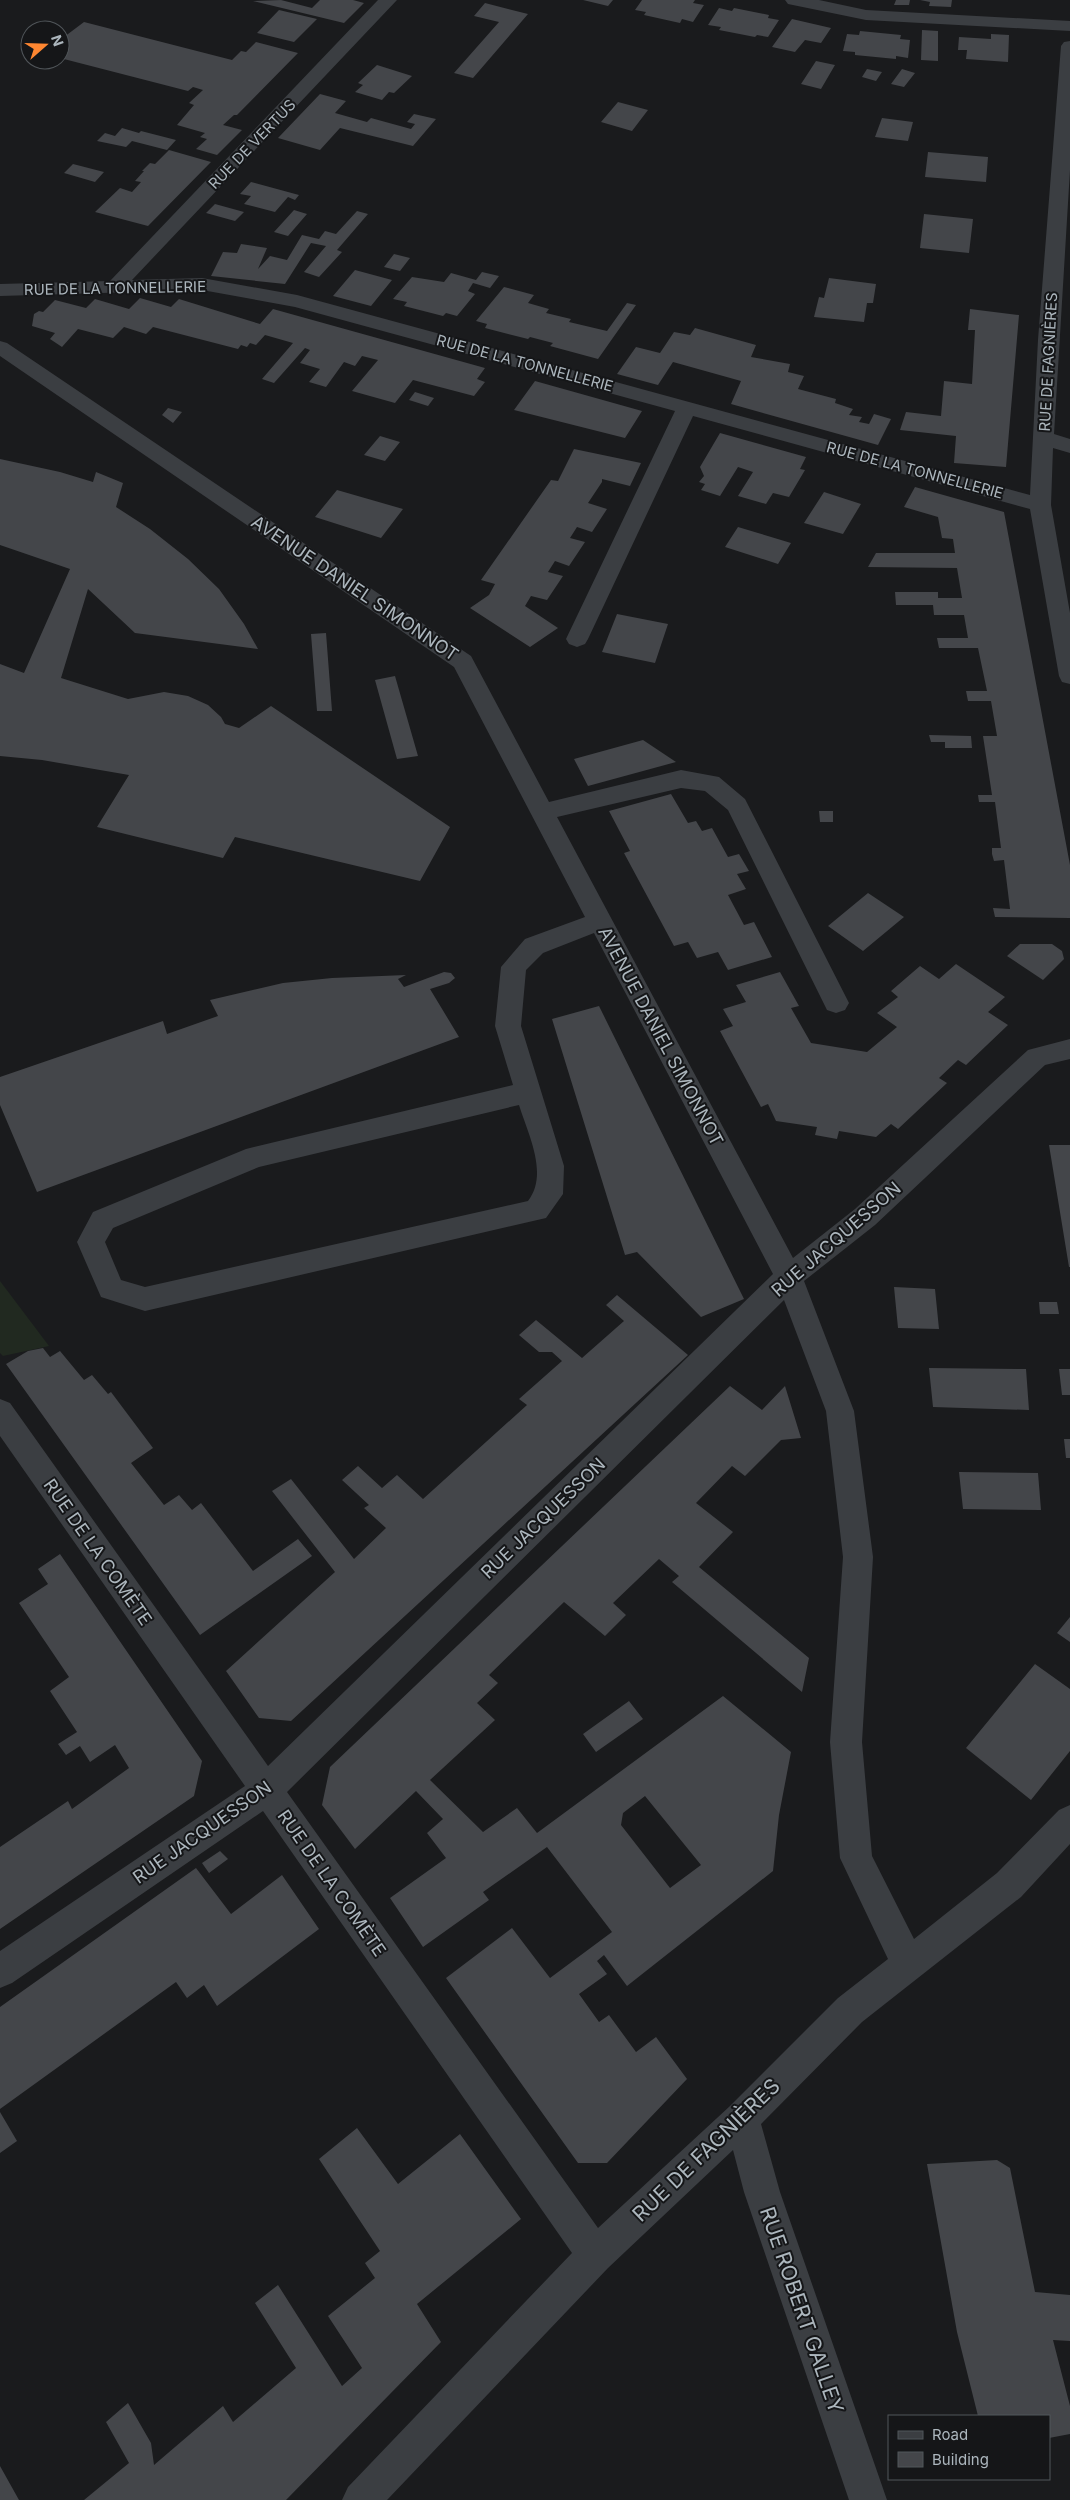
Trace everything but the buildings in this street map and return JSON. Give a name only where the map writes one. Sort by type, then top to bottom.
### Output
[{"type":"street","name":"RUE DE VERTUS","points":[[115,287],[388,0]]},
{"type":"street","points":[[794,0],[866,15],[1070,26]]},
{"type":"street","name":"RUE DE FAGNIÈRES","points":[[1070,46],[1067,130],[1048,340],[1040,505],[1070,676]]},
{"type":"street","name":"RUE DE LA TONNELLERIE","points":[[0,290],[202,284],[297,301],[1040,505]]},
{"type":"street","name":"AVENUE DANIEL SIMONNOT","points":[[0,347],[463,662],[789,1277],[840,1411],[858,1557],[846,1742],[856,1858],[909,1965]]},
{"type":"street","points":[[577,639],[687,408]]},
{"type":"street","points":[[1044,438],[1070,446]]},
{"type":"street","points":[[542,812],[681,779],[711,783],[737,805],[836,1004]]},
{"type":"street","points":[[528,1092],[255,1157],[103,1220],[91,1242],[111,1290],[145,1299],[536,1210],[549,1194],[551,1166],[508,1026],[514,967],[534,946],[600,921]]},
{"type":"street","name":"RUE JACQUESSON","points":[[0,1971],[266,1790],[789,1277],[864,1216],[1037,1057],[1070,1048]]},
{"type":"street","name":"RUE DE LA COMÈTE","points":[[0,1412],[595,2256]]},
{"type":"street","name":"RUE DE FAGNIÈRES","points":[[361,2500],[595,2256],[742,2118],[850,2010],[1008,1885],[1070,1821]]},
{"type":"street","name":"RUE ROBERT GALLEY","points":[[742,2118],[762,2192],[868,2500]]},
{"type":"shaded area","points":[[0,1281],[49,1346],[3,1356],[0,1353]]}]
